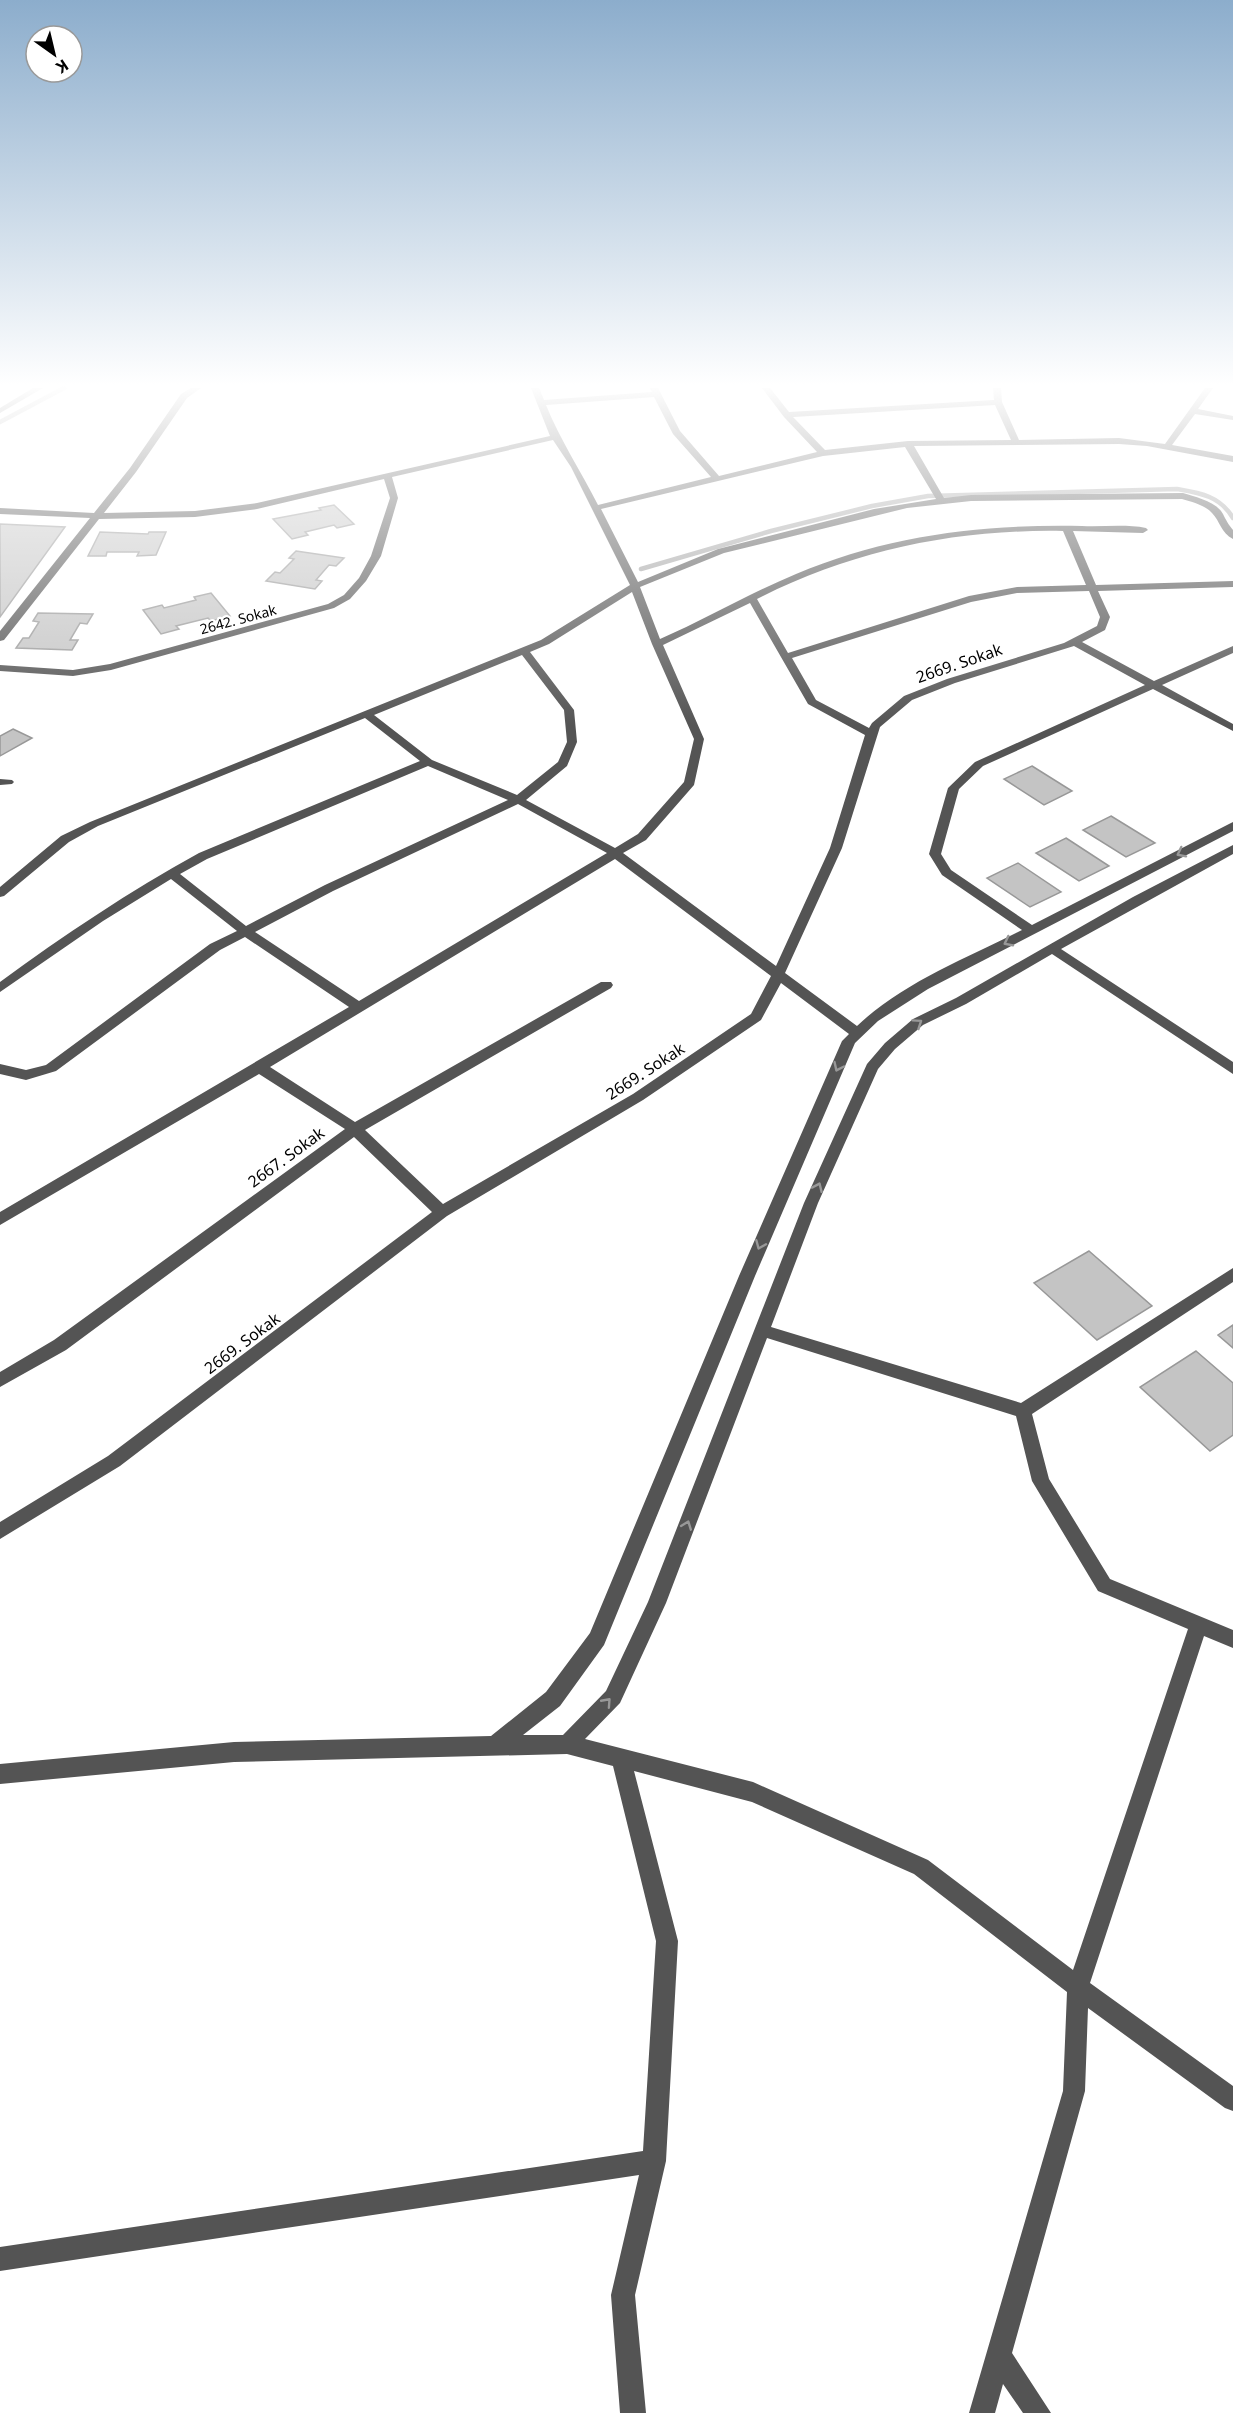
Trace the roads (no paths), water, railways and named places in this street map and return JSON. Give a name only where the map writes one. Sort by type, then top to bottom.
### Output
[{"type":"street","points":[[0,638],[109,501]]},
{"type":"street","points":[[0,511],[97,516],[195,514],[280,501]]},
{"type":"street","name":"2642. Sokak","points":[[0,668],[73,673],[111,667],[331,606],[347,597],[363,579],[376,556],[393,501]]},
{"type":"street","points":[[0,1219],[259,1067],[642,837],[690,783],[699,739],[657,644],[635,586],[591,501]]},
{"type":"street","points":[[595,508],[626,501]]},
{"type":"street","points":[[0,893],[66,839],[94,825],[545,642],[635,586],[721,551],[874,512],[944,501]]},
{"type":"street","points":[[1197,501],[1218,513],[1220,521],[1233,536]]},
{"type":"street","name":"2669. Sokak","points":[[0,1531],[114,1461],[442,1212],[638,1097],[756,1017],[778,975],[836,848],[871,734],[876,725],[908,698],[1074,642],[1101,628],[1105,617],[1067,530]]},
{"type":"street","points":[[657,644],[786,581],[821,567],[922,539],[971,531],[1143,530]]},
{"type":"street","points":[[786,657],[969,599],[1017,590],[1090,586],[1233,584]]},
{"type":"street","points":[[752,599],[812,702],[871,734]]},
{"type":"street","points":[[1074,642],[1233,728]]},
{"type":"street","points":[[1031,930],[946,872],[935,854],[954,788],[979,764],[1233,649]]},
{"type":"street","points":[[0,1069],[16,1075],[28,1076],[51,1068],[215,947],[329,888],[518,800],[563,764],[572,742],[569,710],[524,650]]},
{"type":"street","points":[[366,714],[428,762],[518,800],[615,853],[857,1033]]},
{"type":"street","points":[[0,988],[40,958],[171,873],[202,856],[428,762]]},
{"type":"street","points":[[494,1746],[553,1700],[597,1639],[814,1119],[849,1041],[873,1018],[924,986],[1233,826]]},
{"type":"street","points":[[567,1744],[613,1697],[657,1603],[811,1203],[872,1067],[890,1046],[918,1022],[961,1001],[1233,849]]},
{"type":"street","points":[[171,873],[245,931],[358,1007]]},
{"type":"street","points":[[1053,949],[1233,1069]]},
{"type":"street","name":"2667. Sokak","points":[[0,1380],[60,1345],[355,1129],[606,985]]},
{"type":"street","points":[[259,1067],[355,1129],[442,1212]]},
{"type":"street","points":[[1023,1411],[1233,1274]]},
{"type":"street","points":[[762,1330],[1023,1411]]},
{"type":"street","points":[[1023,1411],[1041,1481],[1104,1585],[1233,1639]]},
{"type":"street","points":[[982,2413],[1074,2091],[1078,1987],[1199,1624]]},
{"type":"street","points":[[0,1774],[234,1752],[567,1744],[753,1792],[921,1867],[1078,1987],[1233,2100]]},
{"type":"street","points":[[621,1758],[667,1941],[654,2161],[623,2295],[633,2413]]},
{"type":"street","points":[[0,2259],[654,2161]]},
{"type":"street","points":[[998,2355],[1038,2413]]},
{"type":"waterway","points":[[641,569],[771,531],[902,501]]},
{"type":"waterway","points":[[1217,501],[1233,518]]}]
